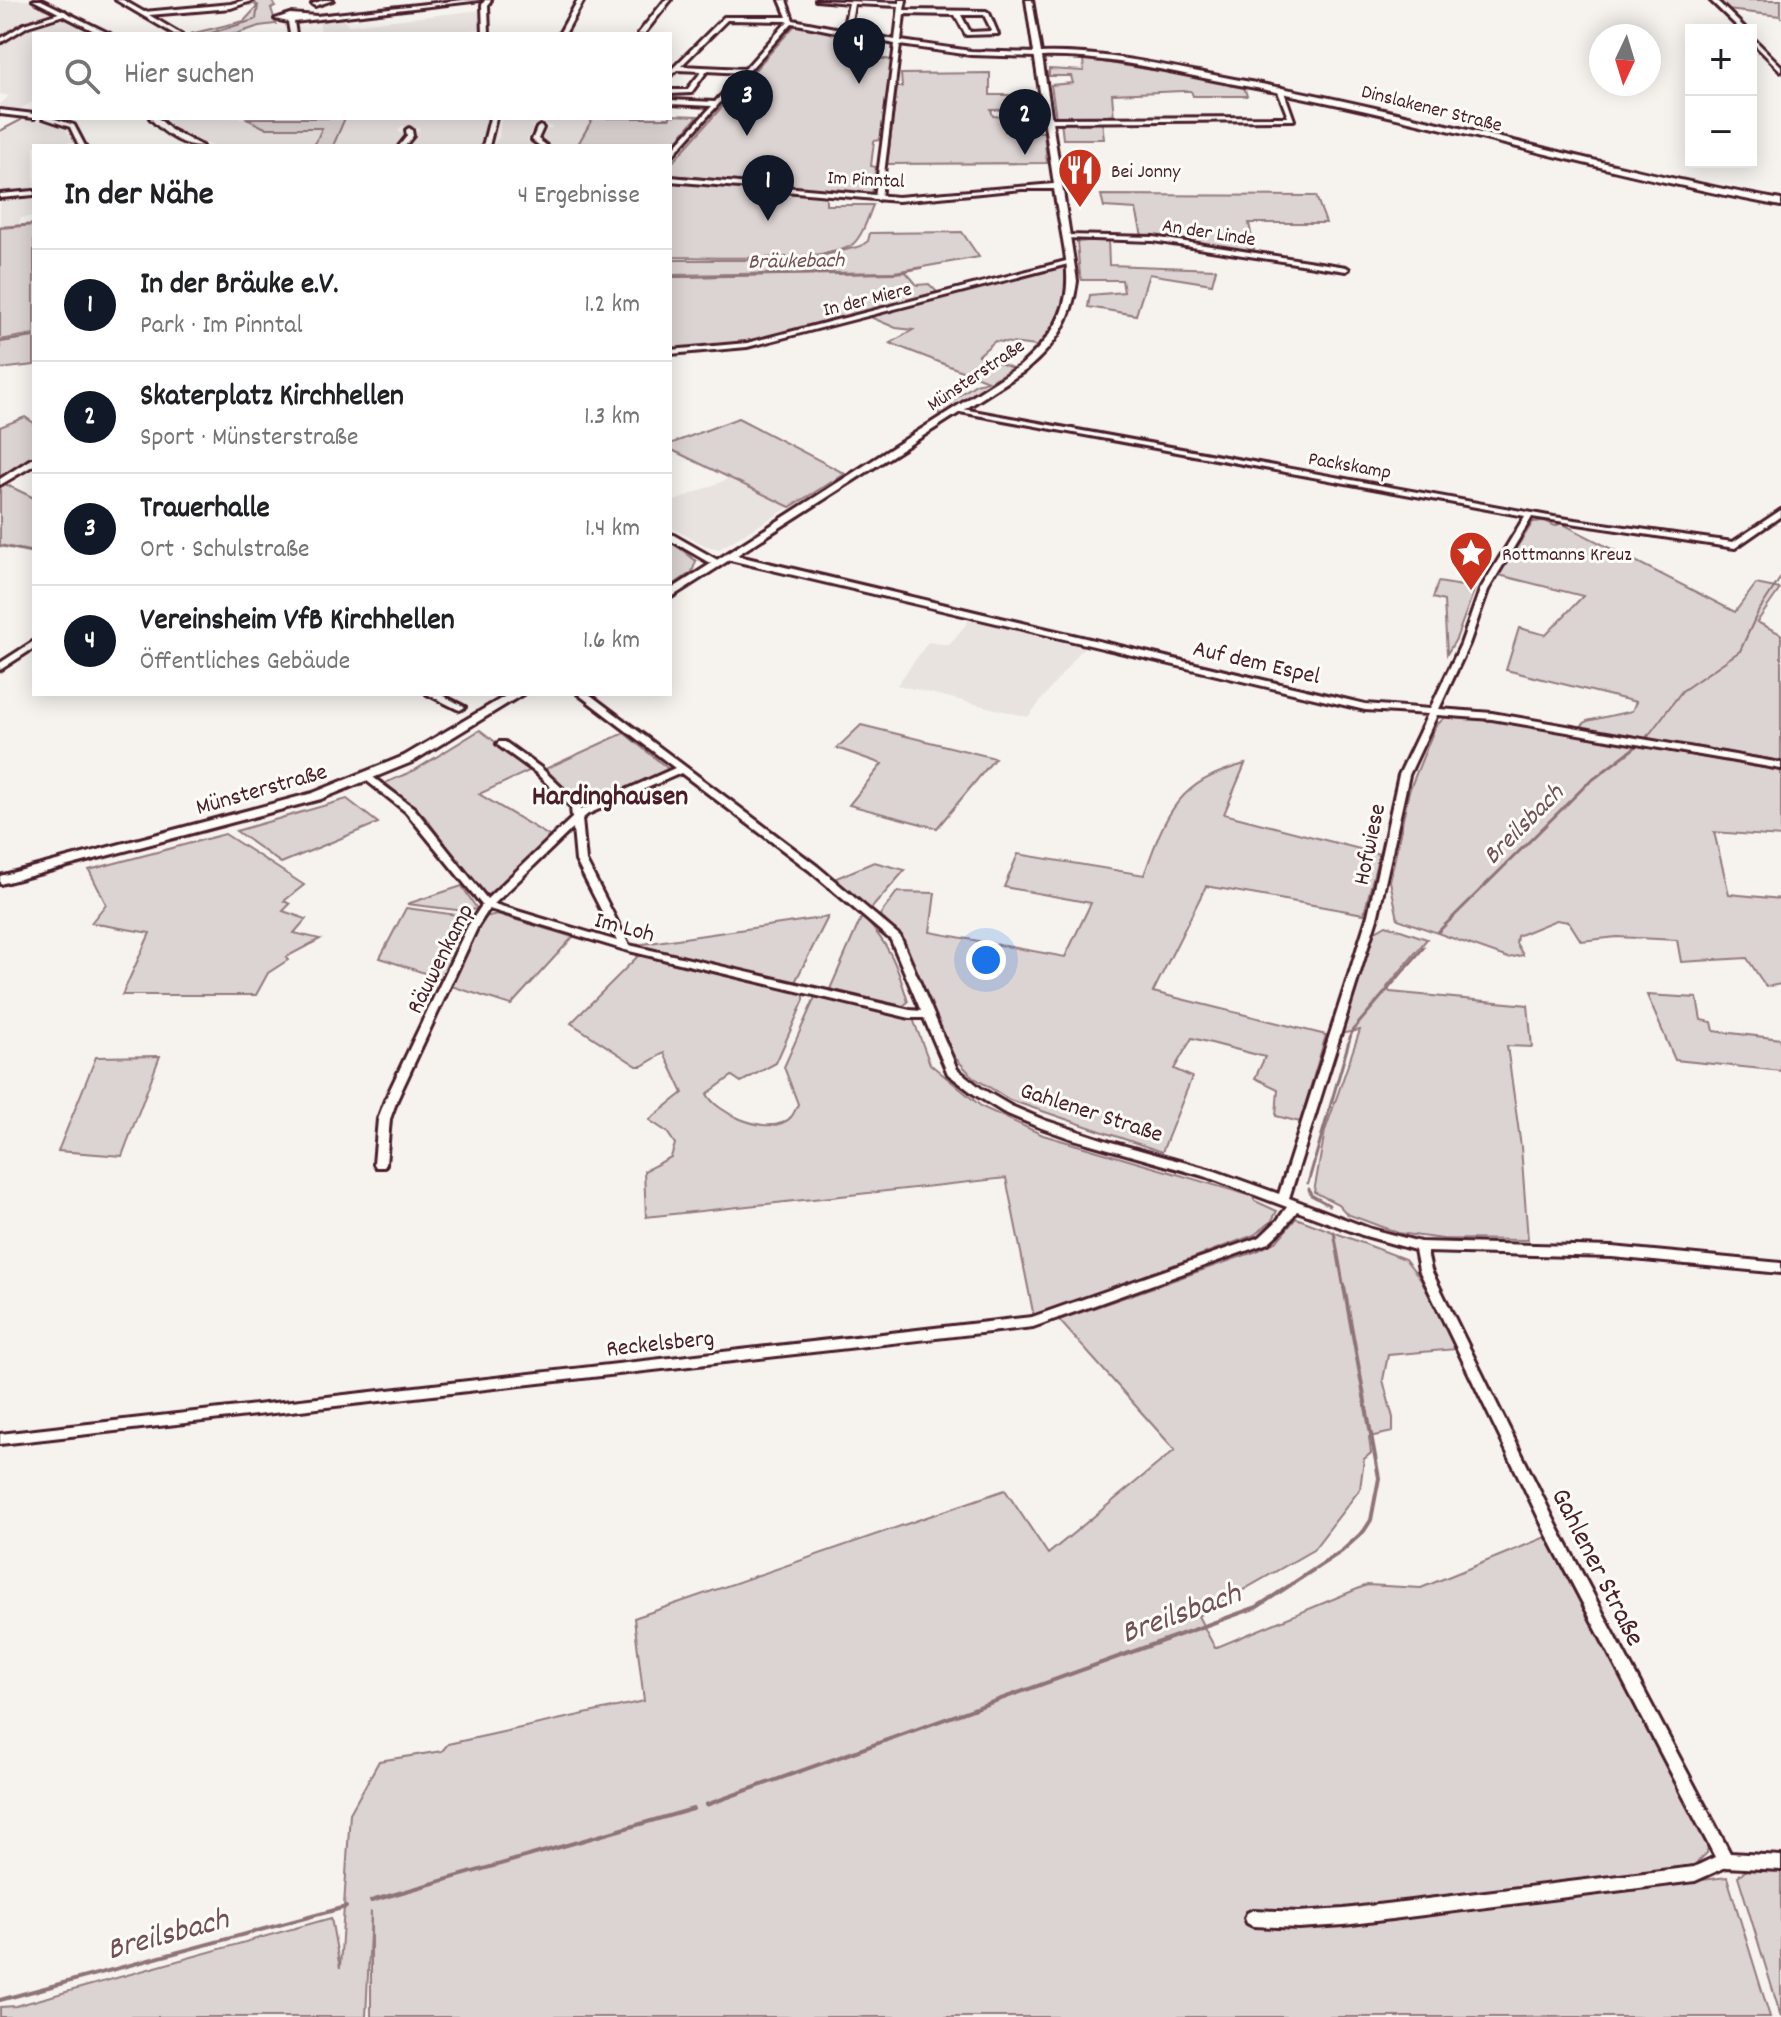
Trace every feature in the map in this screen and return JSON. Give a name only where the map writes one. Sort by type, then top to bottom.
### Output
[{"type":"main road","points":[[36,0],[102,32]]},
{"type":"main road","name":"Münsterstraße","points":[[672,594],[1023,368],[1058,334],[1071,306],[1070,262],[1029,0]]},
{"type":"main road","name":"Dinslakener Straße","points":[[1037,55],[1073,56],[1280,89],[1407,116],[1661,180],[1781,203]]},
{"type":"main road","points":[[156,120],[168,132],[194,144]]},
{"type":"main road","name":"Im Pinntal","points":[[672,179],[878,198],[917,198],[1059,186]]},
{"type":"main road","name":"Münsterstraße","points":[[0,880],[268,812],[367,777],[428,749],[514,696]]},
{"type":"street","points":[[119,0],[175,32]]},
{"type":"street","points":[[144,14],[231,6],[251,0]]},
{"type":"street","points":[[315,4],[330,0]]},
{"type":"street","points":[[383,0],[389,10]]},
{"type":"street","points":[[316,18],[290,16],[278,19],[291,21],[478,0]]},
{"type":"street","points":[[486,32],[485,5],[488,0]]},
{"type":"street","points":[[563,32],[581,0]]},
{"type":"street","points":[[643,32],[668,0]]},
{"type":"street","points":[[783,0],[791,20]]},
{"type":"street","points":[[819,0],[986,13],[996,33],[968,34],[957,13]]},
{"type":"street","points":[[1713,0],[1738,24]]},
{"type":"street","points":[[842,30],[848,21],[852,2]]},
{"type":"street","points":[[878,198],[902,6]]},
{"type":"street","points":[[0,41],[26,25],[65,13]]},
{"type":"street","points":[[672,70],[726,18],[791,20],[899,43],[971,53],[1037,55]]},
{"type":"street","points":[[672,154],[791,20]]},
{"type":"street","points":[[291,21],[293,32]]},
{"type":"street","points":[[1757,44],[1781,69]]},
{"type":"street","points":[[672,92],[689,92],[706,69]]},
{"type":"street","points":[[672,70],[746,71]]},
{"type":"street","points":[[1048,120],[1292,119],[1280,89]]},
{"type":"street","points":[[672,102],[716,104]]},
{"type":"street","points":[[17,114],[32,105]]},
{"type":"street","points":[[0,112],[32,116]]},
{"type":"street","points":[[52,120],[72,126],[81,144]]},
{"type":"street","points":[[486,144],[492,120]]},
{"type":"street","points":[[540,128],[535,140],[541,144]]},
{"type":"street","points":[[404,144],[410,136],[409,130]]},
{"type":"street","points":[[0,196],[32,193]]},
{"type":"street","name":"An der Linde","points":[[1066,237],[1153,239],[1346,269]]},
{"type":"street","name":"In der Miere","points":[[672,352],[747,345],[1070,262]]},
{"type":"street","name":"Packskamp","points":[[960,410],[1530,514],[1735,545],[1781,512]]},
{"type":"street","points":[[0,483],[32,462]]},
{"type":"street","name":"Hofwiese","points":[[1289,1202],[1373,915],[1404,775],[1465,644],[1484,590],[1530,514]]},
{"type":"street","points":[[672,537],[718,564]]},
{"type":"street","name":"Auf dem Espel","points":[[730,557],[1365,707],[1492,716],[1781,766]]},
{"type":"street","points":[[0,667],[32,645]]},
{"type":"street","points":[[436,696],[460,707]]},
{"type":"street","name":"Gahlener Straße","points":[[586,696],[823,876],[896,938],[952,1071],[969,1088],[993,1104],[1042,1124],[1289,1202],[1389,1240],[1420,1247],[1612,1252],[1781,1268]]},
{"type":"street","points":[[502,744],[576,806],[581,861],[625,947]]},
{"type":"street","name":"Räuwenkamp","points":[[380,1164],[384,1119],[391,1100],[473,926],[487,905],[584,812],[682,769]]},
{"type":"street","points":[[367,777],[410,810],[487,905]]},
{"type":"street","name":"Im Loh","points":[[487,905],[625,947],[910,1014],[927,1015]]},
{"type":"street","name":"Reckelsberg","points":[[0,1439],[1033,1322],[1264,1240],[1281,1224],[1289,1202]]},
{"type":"street","name":"Gahlener Straße","points":[[1420,1247],[1425,1270],[1551,1529],[1725,1860]]},
{"type":"street","points":[[1253,1918],[1299,1920],[1344,1917],[1695,1874],[1725,1860],[1781,1863]]},
{"type":"shaded area","points":[[0,0],[31,0],[55,11],[19,25],[0,37]]},
{"type":"shaded area","points":[[255,0],[275,0],[272,1],[275,7],[271,8],[276,24],[242,32],[198,32],[244,21],[256,4],[244,5]]},
{"type":"shaded area","points":[[1716,0],[1781,0],[1781,18],[1727,10]]},
{"type":"shaded area","points":[[481,10],[482,29],[321,32],[319,20],[342,18],[349,25]]},
{"type":"shaded area","points":[[68,17],[98,32],[32,32],[32,102],[18,110],[0,110],[0,104],[9,96],[0,94],[0,45],[27,27]]},
{"type":"shaded area","points":[[795,25],[854,35],[844,49],[852,50],[849,55],[893,60],[880,140],[874,141],[871,166],[876,167],[872,194],[672,175],[672,163]]},
{"type":"shaded area","points":[[1083,59],[1243,84],[1247,96],[1193,96],[1191,91],[1112,94],[1114,118],[1056,118],[1051,85],[1073,83],[1071,76],[1049,76],[1049,69],[1084,71]]},
{"type":"shaded area","points":[[990,73],[990,95],[1038,95],[1040,109],[991,110],[993,116],[1004,117],[1005,131],[1044,132],[1047,163],[887,164],[897,87],[902,87],[901,74]]},
{"type":"shaded area","points":[[672,115],[698,116],[672,146],[578,144],[592,120],[672,120]]},
{"type":"shaded area","points":[[26,119],[64,126],[73,142],[32,144],[32,191],[0,194],[0,133]]},
{"type":"shaded area","points":[[166,120],[249,120],[265,128],[323,128],[315,144],[207,144],[177,131]]},
{"type":"shaded area","points":[[249,120],[344,120],[334,144],[315,144],[322,128],[265,128]]},
{"type":"shaded area","points":[[344,120],[490,120],[487,137],[482,144],[408,144],[420,128],[402,126],[398,131],[404,135],[397,144],[334,144]]},
{"type":"shaded area","points":[[501,120],[543,120],[540,125],[531,126],[533,129],[527,140],[532,144],[494,144],[499,137]]},
{"type":"shaded area","points":[[549,120],[592,120],[578,144],[549,144],[542,139],[553,127],[545,125]]},
{"type":"shaded area","points":[[1061,121],[1102,121],[1104,139],[1063,139]]},
{"type":"shaded area","points":[[672,182],[826,196],[826,205],[873,205],[857,240],[841,250],[767,258],[672,257]]},
{"type":"shaded area","points":[[32,195],[32,216],[21,218],[19,225],[0,227],[0,198]]},
{"type":"shaded area","points":[[1101,195],[1316,196],[1326,223],[1249,223],[1255,254],[1142,236],[1136,209],[1104,207]]},
{"type":"shaded area","points":[[32,224],[32,334],[0,340],[0,227]]},
{"type":"shaded area","points":[[962,232],[979,257],[894,272],[672,275],[672,260],[805,260],[861,246],[868,241],[870,233]]},
{"type":"shaded area","points":[[1108,239],[1109,265],[1216,269],[1212,284],[1149,274],[1136,315],[1088,307],[1090,295],[1124,292],[1122,280],[1082,280],[1080,275],[1077,242]]},
{"type":"shaded area","points":[[1065,265],[1065,287],[1062,311],[1053,332],[1036,346],[995,341],[979,355],[1012,368],[991,381],[996,382],[993,385],[943,415],[935,412],[976,384],[988,381],[890,343],[913,330],[896,328],[870,317]]},
{"type":"shaded area","points":[[906,272],[917,285],[929,284],[939,294],[738,344],[672,350],[672,277]]},
{"type":"shaded area","points":[[32,337],[32,365],[0,369],[0,342]]},
{"type":"shaded area","points":[[25,417],[32,422],[32,459],[0,480],[0,427]]},
{"type":"shaded area","points":[[738,418],[845,474],[790,507],[672,450],[672,443]]},
{"type":"shaded area","points":[[730,478],[790,507],[719,549],[706,546],[672,528],[672,502]]},
{"type":"shaded area","points":[[3,483],[32,497],[32,552],[0,545],[0,485]]},
{"type":"shaded area","points":[[1545,521],[1555,526],[1561,523],[1735,612],[1756,584],[1780,589],[1757,622],[1781,634],[1781,761],[1580,727],[1587,721],[1632,711],[1636,702],[1506,670],[1519,628],[1546,635],[1583,596],[1499,575],[1533,522]]},
{"type":"shaded area","points":[[672,542],[696,561],[692,572],[672,586]]},
{"type":"shaded area","points":[[1438,582],[1475,588],[1456,639],[1447,654],[1444,601],[1433,598]]},
{"type":"shaded area","points":[[971,618],[1081,643],[1084,647],[1028,717],[897,685],[928,642],[949,645]]},
{"type":"shaded area","points":[[1445,717],[1496,721],[1781,771],[1781,837],[1714,832],[1729,894],[1781,899],[1781,984],[1766,987],[1747,958],[1681,962],[1677,940],[1617,937],[1581,941],[1569,922],[1556,920],[1517,936],[1516,943],[1523,955],[1508,958],[1398,919],[1390,881],[1409,791],[1435,727]]},
{"type":"shaded area","points":[[861,725],[995,758],[937,828],[849,805],[882,764],[837,748]]},
{"type":"shaded area","points":[[480,730],[531,770],[479,794],[554,839],[493,895],[484,895],[424,816],[385,783],[415,770]]},
{"type":"shaded area","points":[[624,733],[671,771],[587,808],[580,807],[543,770]]},
{"type":"shaded area","points":[[1245,764],[1224,814],[1379,854],[1364,914],[1206,886],[1153,992],[1326,1035],[1300,1122],[1276,1116],[1278,1089],[1255,1078],[1265,1057],[1192,1038],[1174,1069],[1192,1077],[1162,1152],[1010,1100],[973,1077],[948,1050],[899,936],[880,915],[897,892],[935,893],[930,932],[1065,957],[1091,903],[1004,887],[1018,854],[1144,875],[1159,834],[1177,803],[1203,780]]},
{"type":"shaded area","points":[[347,799],[378,823],[281,863],[236,831]]},
{"type":"shaded area","points":[[225,834],[304,885],[284,901],[290,904],[283,911],[306,919],[294,933],[320,939],[286,957],[288,960],[268,973],[256,995],[122,995],[150,933],[91,923],[106,904],[89,870]]},
{"type":"shaded area","points":[[874,862],[905,870],[870,910],[834,879]]},
{"type":"shaded area","points":[[462,886],[477,909],[465,911],[407,904]]},
{"type":"shaded area","points":[[406,908],[472,917],[442,979],[380,958]]},
{"type":"shaded area","points":[[497,914],[573,937],[511,1005],[451,986],[479,924],[485,917]]},
{"type":"shaded area","points":[[862,916],[891,956],[908,1002],[903,1006],[830,989]]},
{"type":"shaded area","points":[[828,917],[795,982],[636,945]]},
{"type":"shaded area","points":[[1386,925],[1427,939],[1387,987],[1390,992],[1528,1005],[1532,1047],[1507,1046],[1521,1147],[1528,1240],[1443,1239],[1398,1233],[1347,1214],[1338,1204],[1314,1192],[1325,1131],[1360,1030],[1340,1034],[1374,932]]},
{"type":"shaded area","points":[[639,955],[804,992],[804,1000],[776,1063],[741,1082],[732,1076],[707,1094],[720,1108],[740,1119],[773,1125],[785,1121],[794,1113],[798,1104],[784,1067],[816,995],[912,1016],[930,1064],[982,1107],[1043,1135],[1252,1196],[1255,1201],[1277,1211],[1271,1222],[1254,1235],[1034,1317],[1006,1178],[646,1217],[644,1171],[671,1157],[675,1144],[667,1132],[649,1120],[683,1093],[664,1053],[637,1066],[571,1023]]},
{"type":"shaded area","points":[[1647,995],[1697,998],[1701,1020],[1712,1022],[1714,1031],[1781,1039],[1781,1071],[1675,1060]]},
{"type":"shaded area","points":[[160,1056],[122,1156],[58,1151],[96,1057]]},
{"type":"shaded area","points":[[1296,1218],[1405,1259],[1420,1278],[1457,1349],[1388,1355],[1383,1380],[1393,1418],[1393,1432],[1369,1437],[1371,1453],[1364,1459],[1360,1489],[1313,1550],[1198,1616],[1215,1648],[1367,1585],[1421,1588],[1548,1536],[1708,1844],[1707,1853],[1692,1867],[1609,1880],[1319,1913],[1253,1910],[1262,1927],[1378,1918],[1727,1877],[1770,2017],[371,2017],[371,1911],[366,2017],[0,2017],[0,2007],[16,2006],[331,1918],[340,1968],[350,1813],[379,1761],[442,1751],[448,1744],[644,1701],[634,1618],[1005,1490],[1048,1554],[1175,1450],[1059,1320],[1257,1251],[1277,1241]]},
{"type":"shaded area","points":[[1755,1865],[1781,1867],[1781,2017],[1738,1876]]},
{"type":"waterway","points":[[256,19],[258,5]]},
{"type":"waterway","points":[[215,32],[254,20]]},
{"type":"waterway","points":[[0,131],[21,120]]},
{"type":"waterway","points":[[0,228],[32,225]]},
{"type":"waterway","name":"Bräukebach","points":[[672,277],[895,273],[922,268]]},
{"type":"waterway","name":"Bräukebach","points":[[0,342],[32,336]]},
{"type":"waterway","points":[[0,546],[32,553]]},
{"type":"waterway","name":"Breilsbach","points":[[1648,736],[1682,691],[1740,651],[1758,612],[1781,577]]},
{"type":"waterway","name":"Breilsbach","points":[[1646,739],[1649,734]]},
{"type":"waterway","name":"Breilsbach","points":[[1438,932],[1587,784],[1638,745]]},
{"type":"waterway","name":"Breilsbach","points":[[1308,1183],[1352,1031],[1424,947]]},
{"type":"waterway","name":"Breilsbach","points":[[1309,1189],[1311,1195],[1329,1205]]},
{"type":"waterway","name":"Breilsbach","points":[[1334,1232],[1344,1289]]},
{"type":"waterway","name":"Breilsbach","points":[[706,1805],[1257,1607],[1342,1551],[1364,1531],[1371,1520],[1379,1478],[1344,1287]]},
{"type":"waterway","name":"Breilsbach","points":[[371,1901],[693,1809]]},
{"type":"waterway","name":"Breilsbach","points":[[0,2000],[346,1907]]},
{"type":"place","name":"Vereinsheim VfB Kirchhellen","points":[[859,84]]},
{"type":"place","name":"Trauerhalle","points":[[747,136]]},
{"type":"place","name":"Skaterplatz Kirchhellen","points":[[1025,155]]},
{"type":"place","name":"Bei Jonny","points":[[1080,209]]},
{"type":"place","name":"In der Bräuke e.V.","points":[[768,221]]},
{"type":"place","name":"Rottmanns Kreuz","points":[[1471,592]]},
{"type":"district","name":"Hardinghausen","points":[[610,794]]}]
